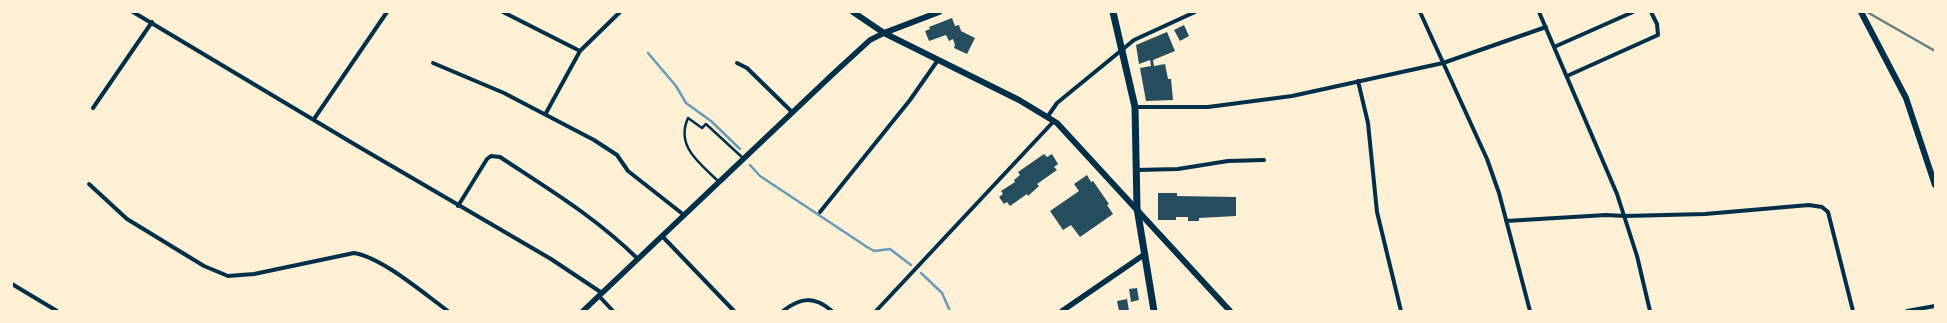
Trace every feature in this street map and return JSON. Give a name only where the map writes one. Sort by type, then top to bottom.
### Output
[{"type":"main road","points":[[853,12],[884,33],[1048,116],[1137,208],[1230,311]]},
{"type":"main road","points":[[884,33],[939,12]]},
{"type":"main road","points":[[1113,12],[1135,107],[1137,208],[1154,311]]},
{"type":"main road","points":[[1861,12],[1906,98],[1934,177],[1935,185]]},
{"type":"street","points":[[133,12],[458,206],[552,259],[601,294],[613,311]]},
{"type":"street","points":[[314,119],[387,12]]},
{"type":"street","points":[[503,12],[580,51]]},
{"type":"street","points":[[546,113],[580,51],[620,12]]},
{"type":"street","points":[[1048,116],[1057,103],[1134,40],[1195,12]]},
{"type":"street","points":[[1420,12],[1487,159],[1506,221],[1530,311]]},
{"type":"street","points":[[1539,12],[1625,216],[1650,311]]},
{"type":"street","points":[[1554,46],[1633,12]]},
{"type":"street","points":[[1567,76],[1658,36],[1657,24],[1651,12]]},
{"type":"street","points":[[94,108],[152,22]]},
{"type":"street","points":[[1135,107],[1208,107],[1292,96],[1443,63],[1546,27]]},
{"type":"street","points":[[584,311],[745,159],[792,112],[870,40],[884,33]]},
{"type":"street","points":[[820,212],[910,100],[938,60]]},
{"type":"street","points":[[433,63],[457,72],[546,113],[610,149],[617,155],[628,171],[684,215]]},
{"type":"street","points":[[737,63],[747,68],[792,112]]},
{"type":"street","points":[[1358,81],[1368,123],[1376,212],[1401,311]]},
{"type":"street","points":[[876,311],[1054,121]]},
{"type":"street","points":[[458,206],[487,158],[492,156],[500,156],[576,206],[597,222],[638,259]]},
{"type":"street","points":[[1136,170],[1178,169],[1228,161],[1264,160]]},
{"type":"street","points":[[89,184],[127,219],[204,266],[228,276],[254,274],[354,253],[363,255],[388,268],[448,311]]},
{"type":"street","points":[[1506,221],[1606,215],[1625,216],[1719,213],[1809,205],[1823,208],[1828,212],[1853,311]]},
{"type":"street","points":[[662,236],[734,311]]},
{"type":"street","points":[[1062,311],[1145,254]]},
{"type":"street","points":[[12,284],[57,311]]},
{"type":"street","points":[[783,311],[796,302],[809,300],[820,302],[832,311]]},
{"type":"street","points":[[1907,311],[1935,306]]},
{"type":"lane","points":[[719,183],[690,154],[685,141],[683,129],[688,118],[702,128],[706,124],[745,159]]},
{"type":"building","points":[[952,18],[955,26],[959,25],[961,31],[975,38],[967,54],[954,48],[955,45],[953,39],[949,41],[946,35],[929,41],[925,31],[930,29],[929,27]]},
{"type":"building","points":[[1184,25],[1189,36],[1180,41],[1174,30]]},
{"type":"building","points":[[1167,32],[1175,51],[1153,60],[1154,66],[1165,64],[1168,79],[1171,79],[1173,100],[1146,101],[1140,68],[1151,66],[1150,60],[1139,64],[1136,45]]},
{"type":"building","points":[[1044,154],[1047,157],[1052,154],[1058,164],[1054,167],[1057,170],[1037,184],[1039,186],[1028,196],[1027,194],[1010,206],[1007,202],[1004,204],[999,197],[1003,194],[1001,191],[1015,182],[1014,180],[1020,175],[1018,172]]},
{"type":"building","points":[[1087,175],[1109,204],[1107,205],[1113,214],[1080,237],[1071,225],[1063,230],[1050,211],[1079,191],[1074,184]]},
{"type":"building","points":[[1158,193],[1177,193],[1177,196],[1236,197],[1236,216],[1199,218],[1199,221],[1188,221],[1188,217],[1176,217],[1176,220],[1158,220]]},
{"type":"building","points":[[1137,288],[1139,300],[1131,302],[1129,289]]},
{"type":"building","points":[[1127,299],[1129,311],[1119,311],[1117,301]]},
{"type":"waterway","points":[[648,53],[676,86],[686,103],[711,121],[740,149]]},
{"type":"waterway","points":[[750,165],[760,176],[867,247],[874,251],[890,249],[911,265]]},
{"type":"waterway","points":[[921,273],[942,293],[950,311]]},
{"type":"railway","points":[[1867,12],[1935,51]]}]
